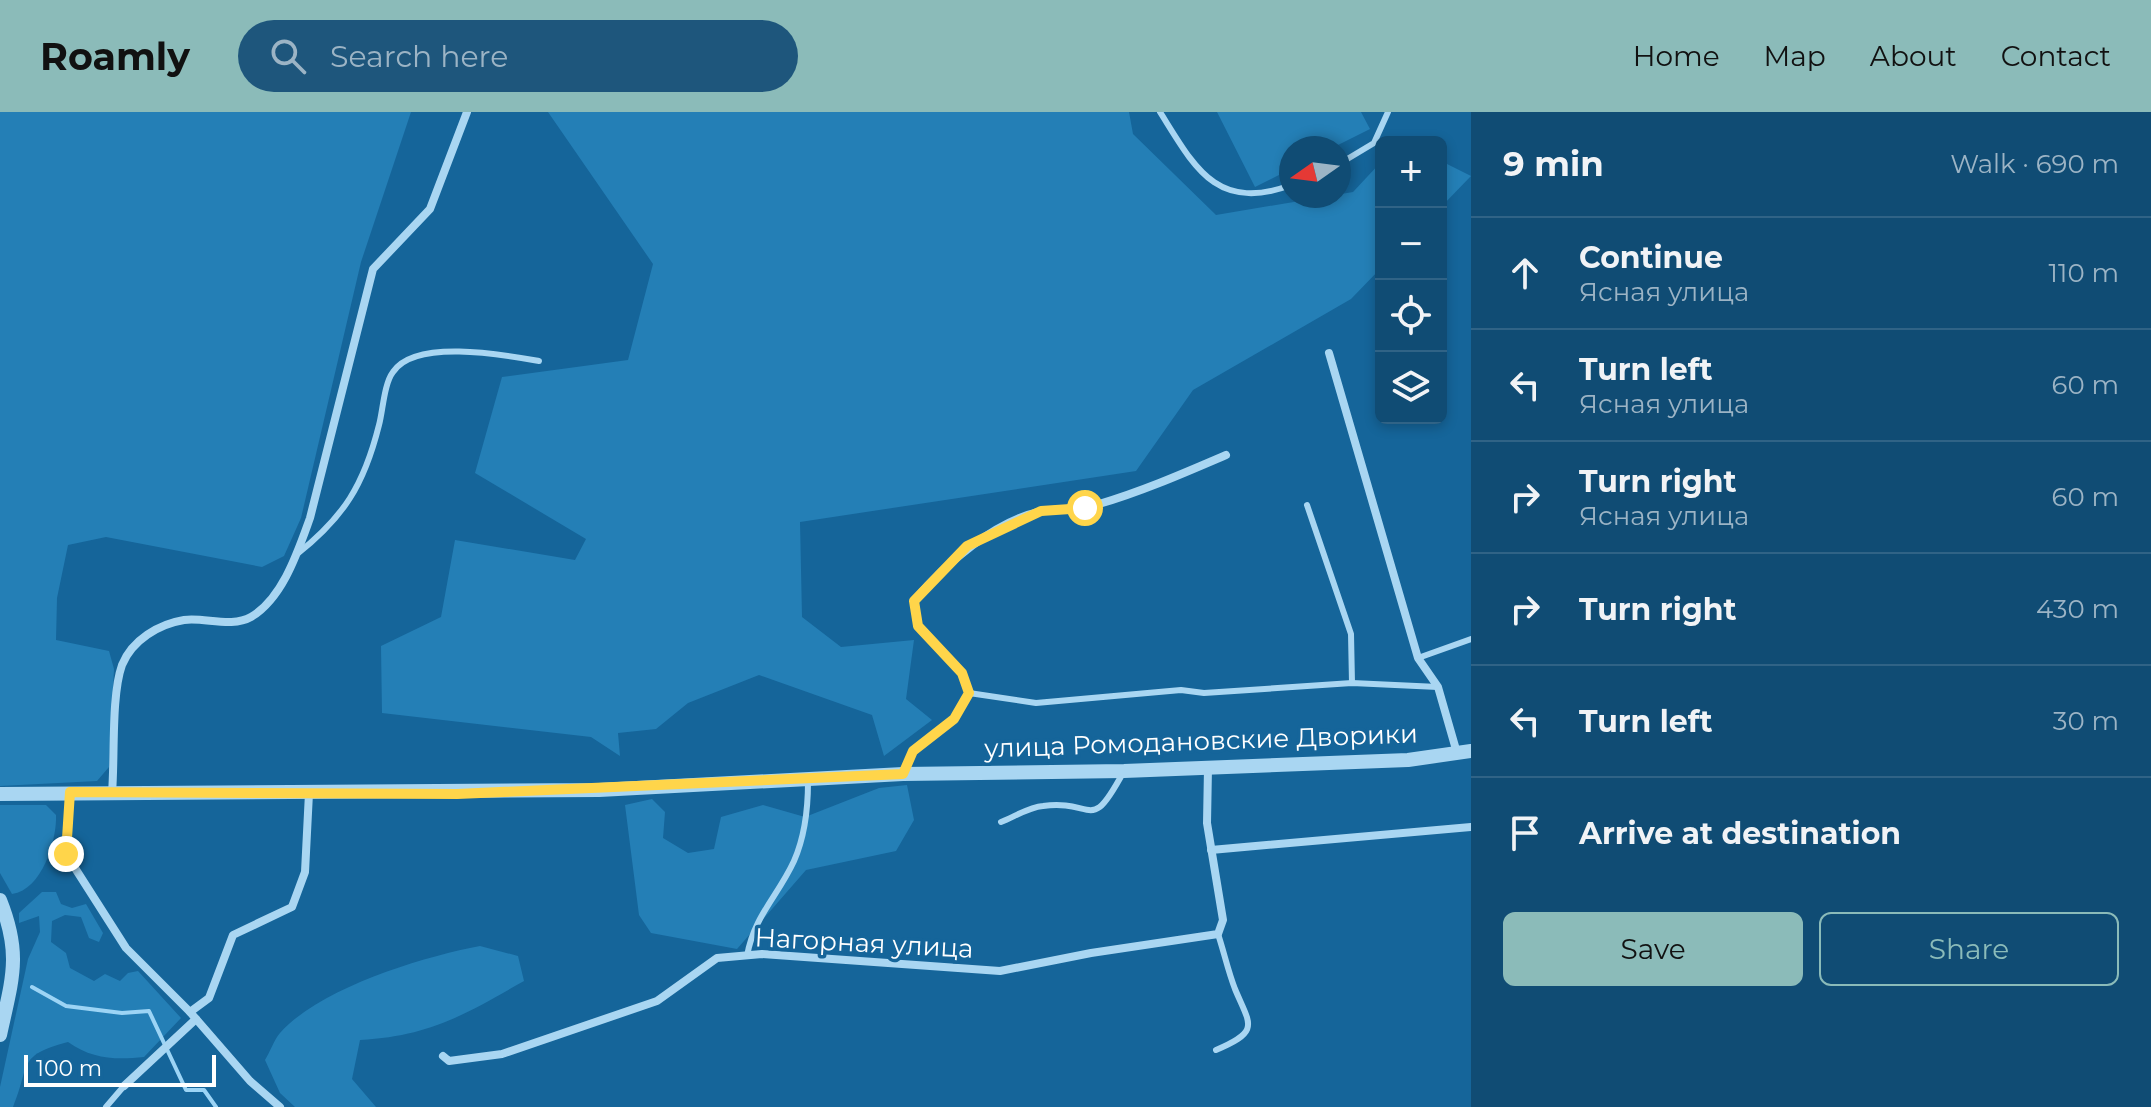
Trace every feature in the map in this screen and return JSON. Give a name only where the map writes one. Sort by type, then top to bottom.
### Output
[{"type":"street","points":[[112,793],[122,666],[133,647],[152,631],[185,620],[216,622],[250,617],[276,590],[296,555],[310,518],[373,269],[430,209],[467,112]]},
{"type":"street","points":[[1329,353],[1418,658],[1438,687],[1464,752]]},
{"type":"street","points":[[903,774],[913,751],[954,719],[969,693],[962,673],[918,626],[914,601],[967,546],[1041,511],[1085,508],[1134,494],[1226,455]]},
{"type":"street","name":"улица Ромодановские Дворики","points":[[0,794],[457,794],[808,781],[903,774],[1124,771],[1408,760],[1464,752]]},
{"type":"street","points":[[1208,768],[1207,823],[1223,920],[1218,934]]},
{"type":"street","points":[[70,792],[66,854],[126,948],[193,1015],[250,1081],[280,1107]]},
{"type":"street","points":[[124,1086],[209,998],[233,935],[292,907],[305,872],[309,793]]},
{"type":"street","points":[[1211,850],[1471,827]]},
{"type":"street","points":[[0,900],[12,930],[15,955],[0,1035]]},
{"type":"street","name":"Нагорная улица","points":[[443,1056],[449,1061],[502,1054],[657,1001],[717,958],[747,956],[1000,971],[1091,953],[1218,934]]},
{"type":"lane","points":[[1160,112],[1199,174],[1234,193],[1279,189]]},
{"type":"lane","points":[[1351,157],[1374,143],[1388,112]]},
{"type":"lane","points":[[296,555],[331,527],[356,493],[393,371],[417,355],[483,352],[539,361]]},
{"type":"lane","points":[[1307,505],[1351,634],[1352,683]]},
{"type":"lane","points":[[1418,658],[1471,639]]},
{"type":"lane","points":[[969,693],[1036,703],[1181,690],[1204,693],[1352,683],[1438,687]]},
{"type":"lane","points":[[1001,822],[1043,806],[1092,811],[1106,805],[1124,771]]},
{"type":"lane","points":[[747,956],[752,930],[794,861],[808,811],[808,781]]},
{"type":"lane","points":[[1216,1050],[1238,1041],[1248,1027],[1249,1014],[1236,991],[1218,934]]},
{"type":"lane","points":[[106,1107],[124,1086]]},
{"type":"shaded area","points":[[0,112],[411,112],[361,262],[301,518],[284,556],[262,567],[106,537],[68,545],[57,598],[56,640],[109,651],[114,669],[109,767],[97,781],[0,786]]},
{"type":"shaded area","points":[[548,112],[1129,112],[1133,134],[1216,215],[1279,204],[1279,208],[1351,208],[1351,192],[1375,168],[1375,274],[1351,299],[1193,390],[1136,471],[800,522],[802,617],[841,647],[914,640],[906,699],[932,720],[884,756],[872,715],[759,675],[688,703],[656,729],[618,733],[620,756],[591,737],[382,713],[381,646],[441,617],[455,540],[575,560],[586,539],[475,473],[502,377],[628,360],[653,264]]},
{"type":"shaded area","points":[[1217,112],[1361,112],[1370,129],[1351,138],[1351,136],[1279,136],[1279,175],[1255,187]]},
{"type":"shaded area","points":[[1447,164],[1471,176],[1447,201]]},
{"type":"shaded area","points":[[907,785],[914,820],[896,851],[806,870],[737,949],[651,933],[639,915],[625,805],[652,799],[665,812],[663,838],[688,853],[714,849],[721,817],[763,805],[805,817],[879,788]]},
{"type":"shaded area","points":[[0,805],[46,805],[56,815],[54,837],[46,862],[32,883],[12,894],[0,873]]},
{"type":"shaded area","points":[[42,892],[56,892],[61,904],[72,908],[86,904],[103,933],[99,942],[89,938],[81,917],[65,915],[52,921],[51,942],[66,953],[70,968],[94,981],[105,974],[120,981],[128,973],[138,971],[181,1018],[144,1057],[104,1057],[68,1042],[40,1052],[28,1064],[13,1107],[0,1107],[0,1087],[28,959],[40,932],[39,916],[19,923],[19,913]]},
{"type":"shaded area","points":[[480,946],[518,956],[524,981],[483,1004],[427,1029],[360,1040],[352,1079],[376,1107],[295,1107],[280,1093],[265,1060],[278,1036],[298,1017],[320,1002],[373,977],[402,966]]},
{"type":"waterway","points":[[32,987],[66,1006],[122,1013],[149,1011],[186,1090],[204,1090],[216,1107]]},
{"type":"route","points":[[66,854],[70,792],[457,794],[808,781],[903,774],[913,751],[954,719],[969,693],[962,673],[918,626],[914,601],[967,546],[1041,511],[1085,508]]}]
